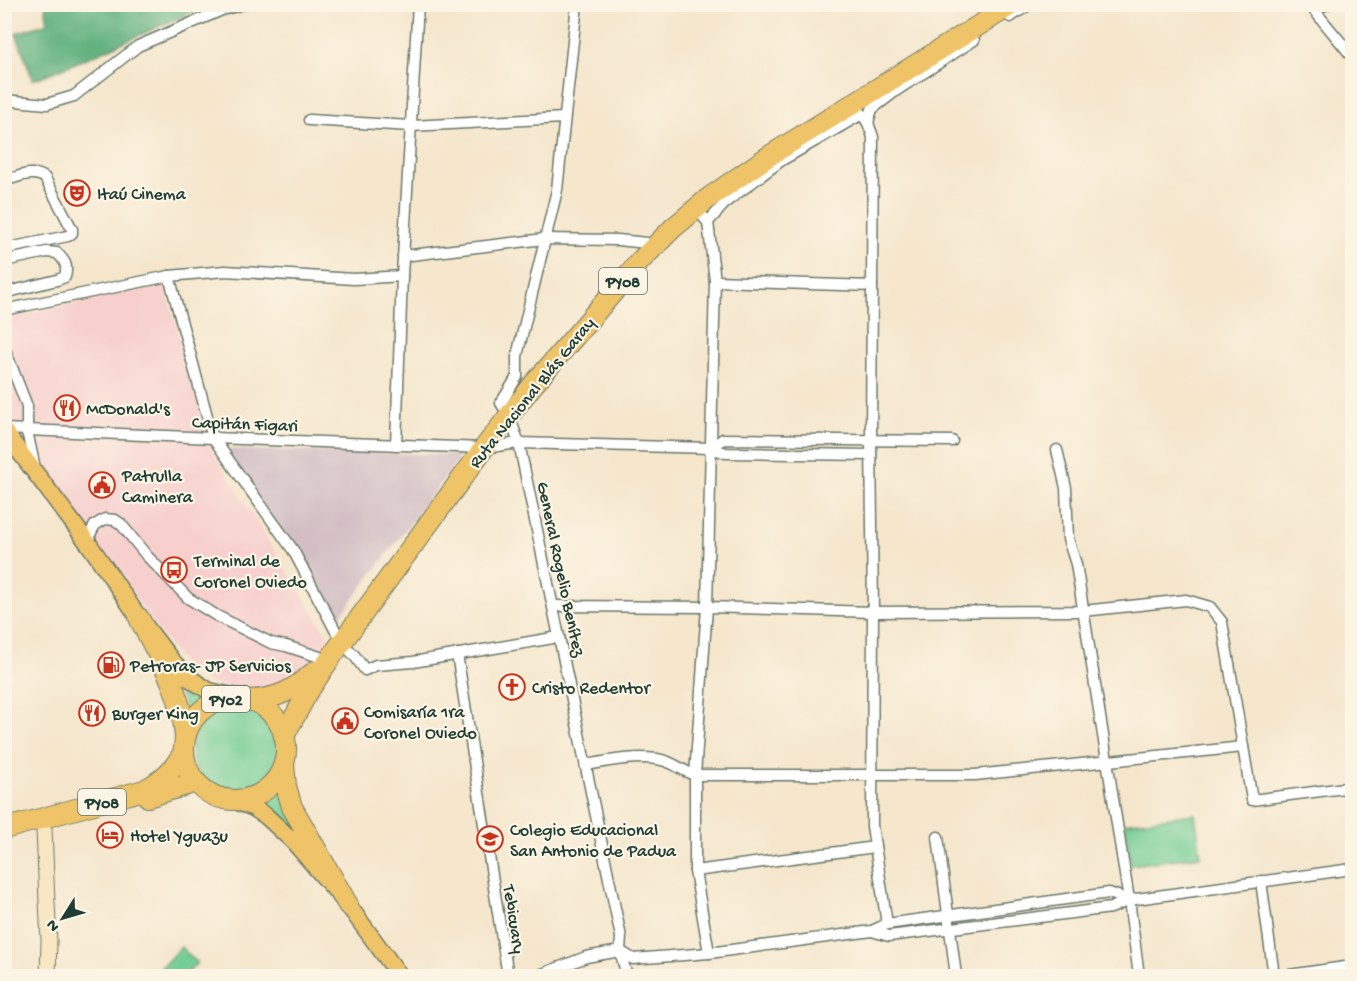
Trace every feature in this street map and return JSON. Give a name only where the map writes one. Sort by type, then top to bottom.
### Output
[{"type":"highway","name":"Ruta Nacional Blás Garay","points":[[284,736],[329,660],[484,448],[533,385],[656,244],[673,228],[702,216],[769,156],[861,113],[1013,4]]},
{"type":"highway","name":"PY02","points":[[139,618],[177,693],[184,723],[186,762],[196,782]]},
{"type":"highway","name":"Ruta Nacional Blás Garay","points":[[245,699],[269,699],[281,695],[293,689],[329,660]]},
{"type":"highway","name":"PY02","points":[[184,745],[190,724],[199,712],[212,703],[226,698],[256,702],[278,722],[284,736]]},
{"type":"highway","points":[[284,736],[286,786],[292,807],[348,905]]},
{"type":"highway","name":"PY08","points":[[4,839],[144,790],[163,779],[171,771],[178,763],[184,745]]},
{"type":"highway","points":[[196,782],[217,797],[230,800],[244,799],[257,795],[269,787],[284,764]]},
{"type":"highway","name":"PY08","points":[[4,829],[43,824],[196,782]]},
{"type":"main road","name":"PY02","points":[[4,430],[172,661],[189,678],[210,691],[245,699]]},
{"type":"main road","points":[[230,800],[252,807],[281,828],[348,905],[400,976]]},
{"type":"street","points":[[4,100],[47,104],[74,96],[138,46],[222,10],[244,4]]},
{"type":"street","points":[[396,445],[402,276],[418,4]]},
{"type":"street","points":[[509,416],[501,403],[517,378],[517,356],[557,189],[577,4]]},
{"type":"street","points":[[886,924],[872,826],[873,137],[861,113],[872,109],[897,90],[1030,4]]},
{"type":"street","points":[[1327,4],[1312,7],[1353,56]]},
{"type":"street","points":[[309,120],[411,126],[564,118]]},
{"type":"street","points":[[4,181],[32,173],[40,174],[45,178],[72,228],[72,233],[68,236],[4,249]]},
{"type":"street","points":[[702,216],[715,281],[707,607],[695,775],[695,871],[709,953]]},
{"type":"street","points":[[403,256],[544,240],[618,240],[656,244]]},
{"type":"street","points":[[4,261],[47,252],[57,253],[64,260],[67,269],[65,277],[4,293]]},
{"type":"street","points":[[4,310],[170,276],[225,271],[354,279],[402,276]]},
{"type":"street","points":[[170,276],[213,438],[292,550],[342,643],[365,670],[376,665],[413,662],[560,637]]},
{"type":"street","points":[[715,281],[872,286]]},
{"type":"street","points":[[4,347],[27,406],[27,430],[37,475]]},
{"type":"street","name":"General Rogelio Benítez","points":[[509,416],[519,443],[560,637],[621,937],[620,951],[627,976]]},
{"type":"street","name":"Capitán Figari","points":[[4,430],[484,448],[519,443],[711,448]]},
{"type":"street","points":[[711,448],[723,439],[952,441]]},
{"type":"street","points":[[711,448],[726,453],[871,455]]},
{"type":"street","points":[[1057,450],[1066,488],[1068,539],[1076,564],[1139,976]]},
{"type":"street","points":[[91,547],[90,534],[95,525],[105,519],[115,520],[122,524],[159,570],[188,598],[217,616],[271,643],[329,660]]},
{"type":"street","points":[[553,606],[707,607],[873,612],[1083,611],[1186,600],[1210,607],[1222,622],[1252,800],[1353,787]]},
{"type":"street","name":"Tebicuary","points":[[457,654],[508,976]]},
{"type":"street","points":[[586,765],[648,758],[671,763],[695,775],[975,775],[1243,747]]},
{"type":"street","points":[[43,824],[50,940],[48,976]]},
{"type":"street","points":[[938,837],[956,976]]},
{"type":"street","points":[[695,871],[875,847]]},
{"type":"street","points":[[872,931],[889,936],[1111,909],[1129,900],[1353,869]]},
{"type":"street","points":[[1261,881],[1274,976]]},
{"type":"street","points":[[537,976],[586,957],[620,951],[633,959],[709,953],[872,931],[886,924],[1109,893],[1129,900]]},
{"type":"street","points":[[1282,976],[1353,966]]},
{"type":"shaded area","points":[[164,282],[211,449],[331,641],[309,665],[281,686],[244,691],[210,683],[186,668],[5,421],[5,319]]},
{"type":"shaded area","points":[[225,449],[462,455],[335,623]]},
{"type":"green space","points":[[45,4],[209,5],[33,80],[16,33],[48,23]]},
{"type":"green space","points":[[170,665],[211,697],[198,704],[188,716]]},
{"type":"green space","points":[[235,704],[260,711],[272,723],[279,748],[272,773],[260,785],[235,792],[210,785],[198,773],[191,748],[198,723],[210,711]]},
{"type":"green space","points":[[277,784],[315,858],[250,802],[264,798]]},
{"type":"green space","points":[[1195,814],[1201,856],[1131,865],[1125,823]]},
{"type":"green space","points":[[181,947],[197,963],[184,976],[153,976]]},
{"type":"place","name":"Itaú Cinema","points":[[77,193]]},
{"type":"place","name":"McDonald's","points":[[67,408]]},
{"type":"place","name":"Patrulla Caminera","points":[[102,485]]},
{"type":"place","name":"Terminal de Coronel Oviedo","points":[[174,570]]},
{"type":"place","name":"Petroras- JP Servicios","points":[[111,665]]},
{"type":"place","name":"Cristo Redentor","points":[[512,687]]},
{"type":"place","name":"Burger King","points":[[92,713]]},
{"type":"place","name":"Comisaría 1ra Coronel Oviedo","points":[[345,721]]},
{"type":"place","name":"Hotel Yguazu","points":[[110,835]]},
{"type":"place","name":"Colegio Educacional San Antonio de Padua","points":[[490,839]]}]
